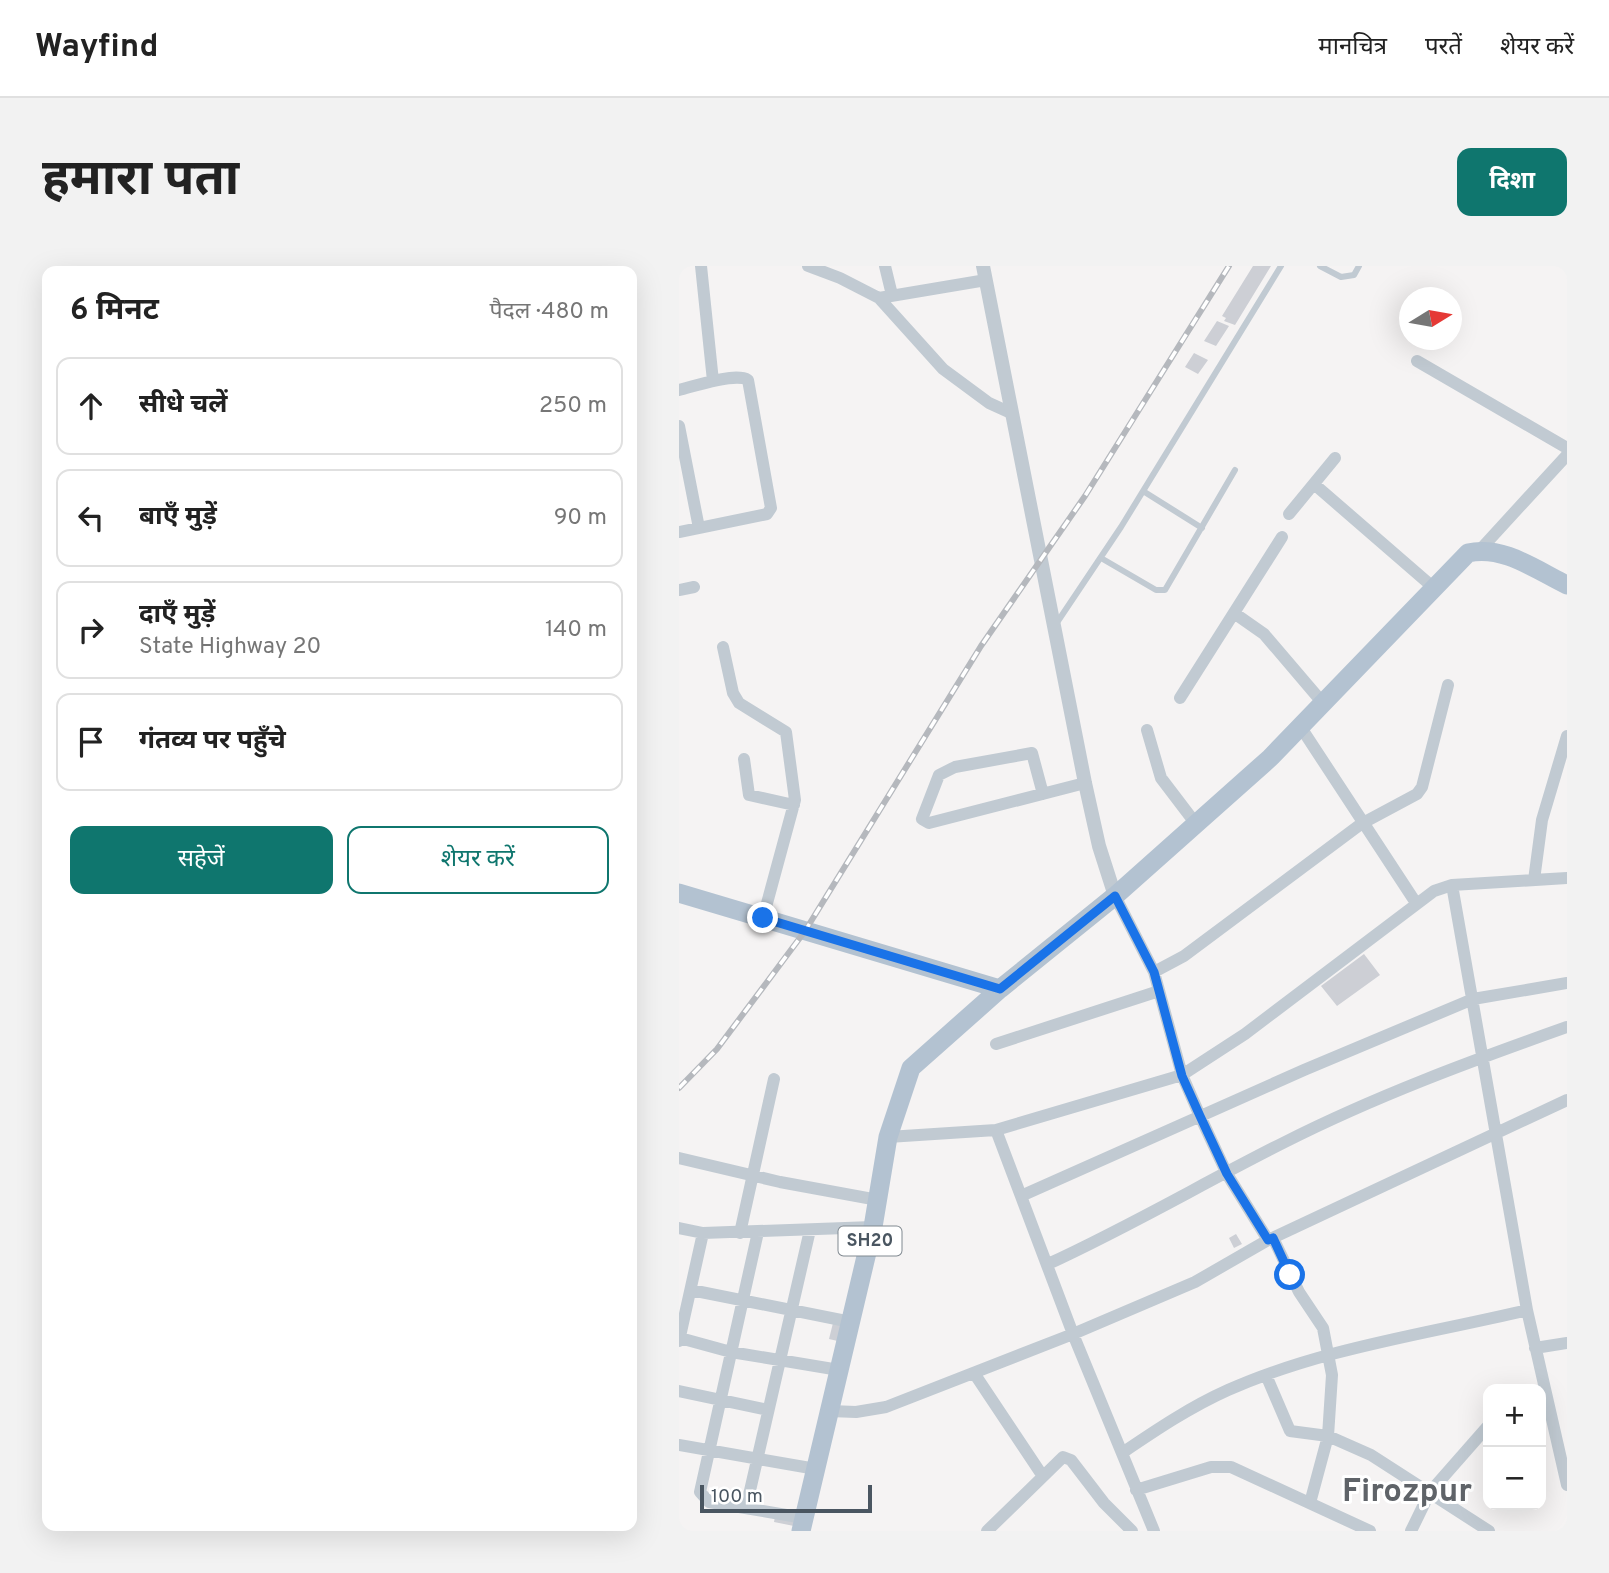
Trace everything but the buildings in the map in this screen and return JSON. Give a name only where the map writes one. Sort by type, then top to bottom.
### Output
[{"type":"main road","points":[[679,893],[1000,989],[1115,896],[1270,758],[1468,553],[1502,553],[1567,585]]},
{"type":"main road","name":"SH20","points":[[803,1525],[873,1227],[888,1137],[911,1068],[1000,989]]},
{"type":"street","points":[[701,266],[713,381]]},
{"type":"street","points":[[808,266],[885,297],[943,369],[989,403],[1011,413]]},
{"type":"street","points":[[885,266],[885,297]]},
{"type":"street","points":[[885,297],[985,273],[1085,783],[1099,846],[1115,896],[1154,972],[1182,1076],[1227,1174],[1271,1239],[1299,1292],[1323,1328],[1333,1384],[1328,1436],[1310,1503]]},
{"type":"street","points":[[1416,361],[1567,448]]},
{"type":"street","points":[[679,390],[713,381],[743,377],[748,380],[771,508],[767,514],[679,532]]},
{"type":"street","points":[[679,426],[699,528]]},
{"type":"street","points":[[1479,551],[1567,455]]},
{"type":"street","points":[[1289,514],[1335,458]]},
{"type":"street","points":[[1314,484],[1434,588]]},
{"type":"street","points":[[1180,698],[1282,537]]},
{"type":"street","points":[[679,590],[694,587]]},
{"type":"street","points":[[1234,613],[1264,634],[1322,702]]},
{"type":"street","points":[[723,647],[733,693],[739,703],[762,720],[785,730],[794,805],[763,918]]},
{"type":"street","points":[[1154,972],[1184,956],[1364,822],[1419,791],[1448,685]]},
{"type":"street","points":[[1300,726],[1416,903]]},
{"type":"street","points":[[1147,730],[1159,775],[1196,824]]},
{"type":"street","points":[[1534,880],[1542,820],[1567,736]]},
{"type":"street","points":[[1043,794],[1032,752],[967,765],[939,775],[922,819],[929,823],[1043,794],[1085,783]]},
{"type":"street","points":[[744,759],[749,795],[794,805]]},
{"type":"street","points":[[888,1137],[996,1130],[1182,1076],[1245,1034],[1434,891],[1452,885],[1567,878]]},
{"type":"street","points":[[1452,885],[1535,1348],[1537,1384]]},
{"type":"street","points":[[1021,1196],[1473,999],[1567,983]]},
{"type":"street","points":[[996,1044],[1159,991]]},
{"type":"street","points":[[1048,1264],[1124,1229],[1285,1142],[1406,1086],[1567,1027]]},
{"type":"street","points":[[740,1233],[774,1079]]},
{"type":"street","points":[[830,1411],[856,1412],[886,1407],[1073,1334],[1195,1282],[1271,1239],[1567,1100]]},
{"type":"street","points":[[996,1130],[1073,1334],[1154,1531]]},
{"type":"street","points":[[679,1158],[878,1200]]},
{"type":"street","points":[[679,1228],[703,1233],[740,1233],[873,1227]]},
{"type":"street","points":[[746,1508],[810,1230]]},
{"type":"street","points":[[758,1232],[707,1450],[701,1496],[709,1502],[746,1508],[803,1525]]},
{"type":"street","points":[[703,1233],[679,1340],[731,1352],[839,1370]]},
{"type":"street","points":[[691,1290],[851,1322]]},
{"type":"street","points":[[1122,1453],[1175,1417],[1266,1375],[1329,1355],[1527,1310]]},
{"type":"street","points":[[1535,1348],[1567,1343]]},
{"type":"street","points":[[974,1373],[1042,1475]]},
{"type":"street","points":[[1266,1375],[1290,1431],[1328,1436],[1371,1455],[1489,1531]]},
{"type":"street","points":[[679,1391],[768,1410]]},
{"type":"street","points":[[1546,1416],[1567,1485]]},
{"type":"street","points":[[1411,1531],[1430,1492],[1483,1432]]},
{"type":"street","points":[[679,1445],[816,1469]]},
{"type":"street","points":[[987,1531],[1059,1459],[1068,1458],[1104,1503],[1132,1531],[1147,1517]]},
{"type":"street","points":[[1136,1490],[1219,1465],[1241,1470],[1370,1531]]},
{"type":"lane","points":[[1055,626],[1101,558],[1282,266]]},
{"type":"lane","points":[[1320,266],[1344,278],[1354,275],[1359,266]]},
{"type":"lane","points":[[1101,558],[1156,590],[1163,591],[1235,470]]},
{"type":"lane","points":[[1143,491],[1202,528]]},
{"type":"railway","points":[[679,1088],[717,1049],[805,931],[981,646],[1085,496],[1229,266]]},
{"type":"district","name":"Firozpur","points":[[1407,1493]]},
{"type":"route","points":[[763,918],[979,980],[1000,989],[1115,896],[1154,972],[1182,1076],[1200,1116],[1227,1174],[1268,1240],[1273,1238],[1290,1275]]}]
